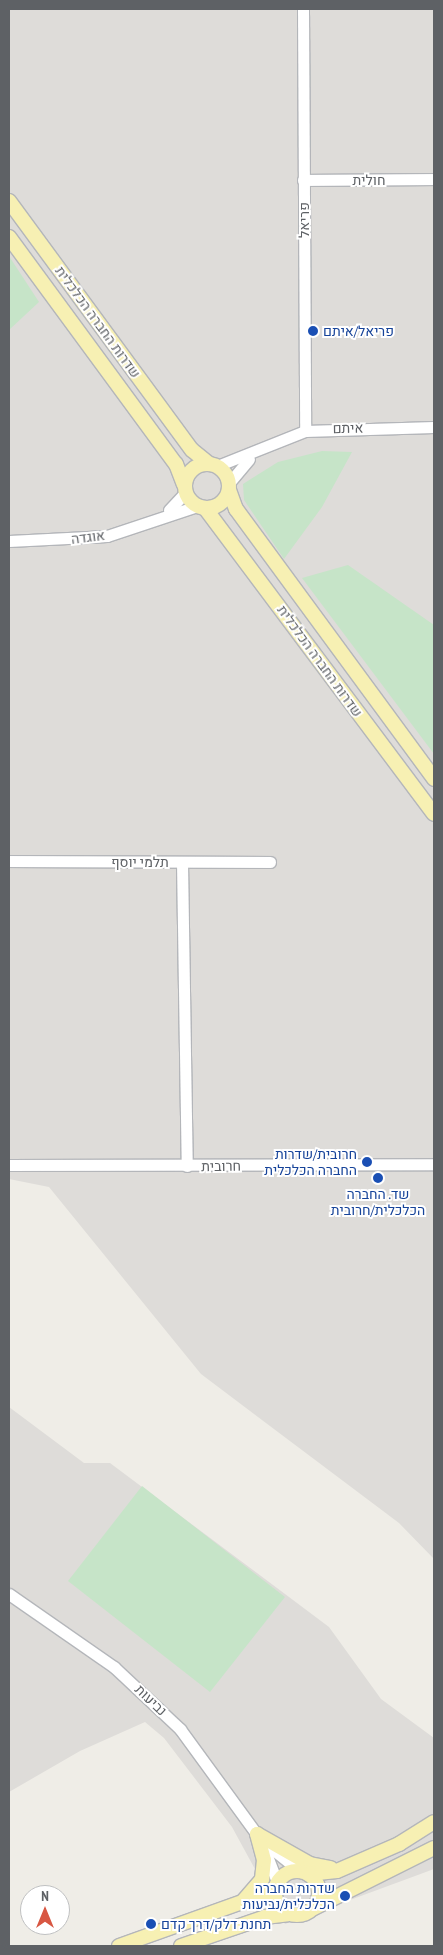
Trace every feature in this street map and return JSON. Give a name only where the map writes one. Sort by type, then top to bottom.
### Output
[{"type":"main road","name":"שדרות החברה הכלכלית","points":[[9,200],[192,450],[212,465]]},
{"type":"main road","name":"שדרות החברה הכלכלית","points":[[9,237],[176,464],[185,489]]},
{"type":"main road","points":[[212,465],[229,487],[218,506],[201,507],[185,489],[189,472],[212,465]]},
{"type":"main road","name":"שדרות החברה הכלכלית","points":[[229,487],[236,509],[434,779]]},
{"type":"main road","name":"שדרות החברה הכלכלית","points":[[201,507],[434,814]]},
{"type":"main road","points":[[119,1946],[236,1906],[276,1886],[288,1873],[305,1873],[346,1867],[399,1844],[434,1822]]},
{"type":"main road","points":[[259,1837],[310,1864],[346,1867]]},
{"type":"main road","points":[[236,1906],[262,1879],[264,1860],[259,1837]]},
{"type":"main road","points":[[181,1946],[264,1917],[288,1914],[302,1915],[434,1848]]},
{"type":"main road","points":[[305,1873],[319,1893],[314,1908]]},
{"type":"main road","points":[[276,1886],[277,1904],[288,1914]]},
{"type":"street","name":"פריאל","points":[[303,9],[304,430]]},
{"type":"street","name":"חולית","points":[[304,180],[434,179]]},
{"type":"street","name":"איתם","points":[[212,465],[264,447],[304,430],[434,427]]},
{"type":"street","name":"איתם","points":[[229,487],[238,468],[264,447]]},
{"type":"street","name":"אוגדה","points":[[164,514],[185,489]]},
{"type":"street","name":"אוגדה","points":[[9,541],[107,536],[164,514],[201,507]]},
{"type":"street","name":"תלמי יוסף","points":[[9,861],[270,862]]},
{"type":"street","points":[[182,862],[187,1166]]},
{"type":"street","name":"חרובית","points":[[9,1165],[434,1164]]},
{"type":"street","name":"נביעות","points":[[9,1594],[114,1667],[160,1708],[204,1757],[259,1837],[276,1886]]},
{"type":"street","name":"נביעות","points":[[259,1837],[305,1873]]},
{"type":"shaded area","points":[[9,9],[434,9],[434,1559],[399,1523],[201,1374],[49,1187],[9,1179]]},
{"type":"shaded area","points":[[9,1407],[84,1463],[110,1463],[329,1627],[381,1699],[434,1738],[434,1869],[285,1924],[232,1827],[164,1738],[145,1722],[80,1751],[9,1792]]},
{"type":"green space","points":[[9,256],[39,302],[9,330]]},
{"type":"green space","points":[[322,451],[352,452],[322,507],[284,559],[244,500],[243,484],[278,462]]},
{"type":"green space","points":[[348,565],[434,625],[434,754],[302,578]]},
{"type":"green space","points":[[142,1486],[285,1597],[210,1692],[68,1581]]},
{"type":"place","name":"פריאל/איתם","points":[[313,331]]},
{"type":"place","name":"חרובית/שדרות החברה הכלכלית","points":[[367,1162]]},
{"type":"place","name":"שד. החברה הכלכלית/חרובית","points":[[378,1178]]},
{"type":"place","name":"שדרות החברה הכלכלית/נביעות","points":[[345,1896]]},
{"type":"place","name":"תחנת דלק/דרך קדם","points":[[151,1924]]}]
